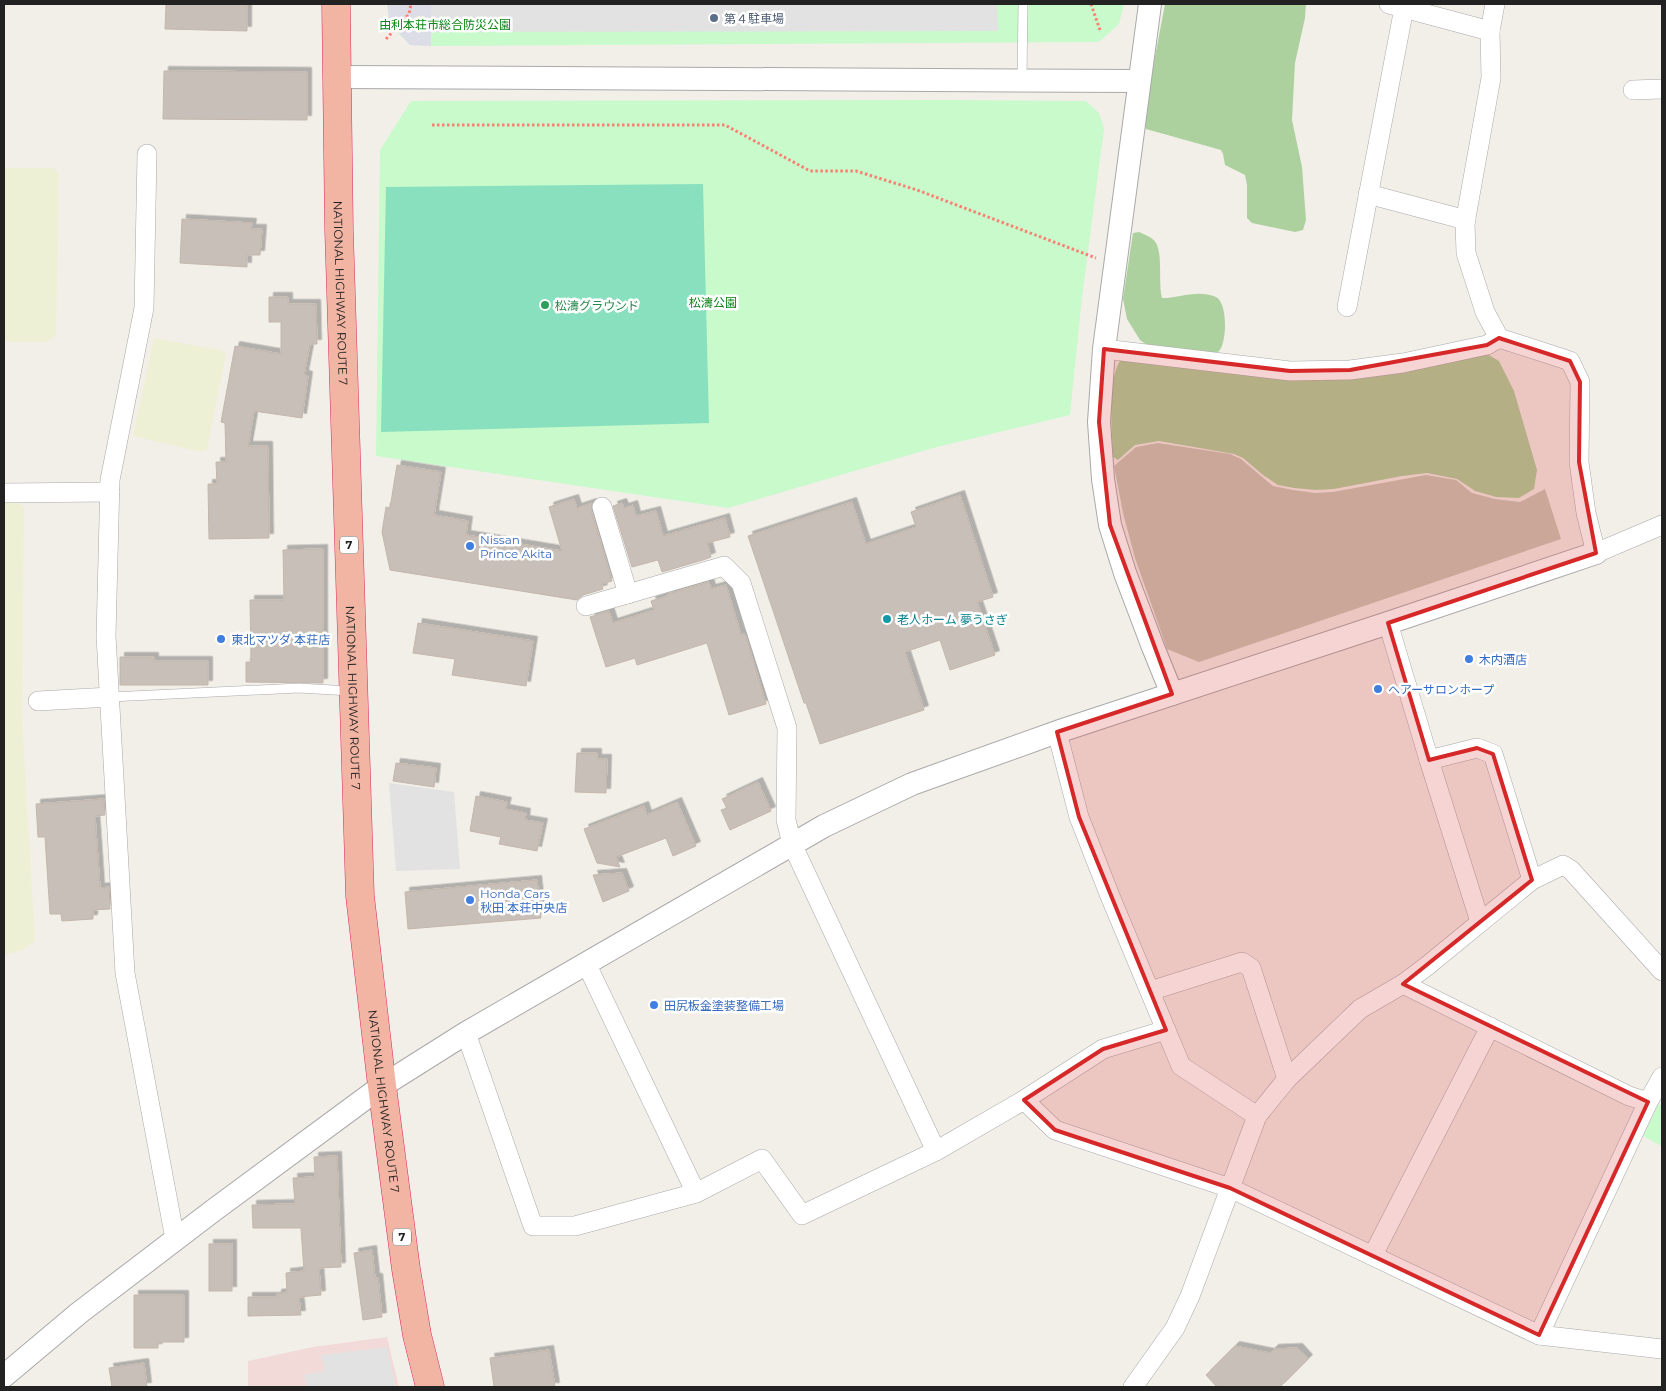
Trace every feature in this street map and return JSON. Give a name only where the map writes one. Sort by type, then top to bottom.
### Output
[{"type":"highway","name":"NATIONAL HIGHWAY ROUTE 7","points":[[336,4],[339,240],[360,896],[406,1269],[417,1335],[430,1387]]},
{"type":"street","points":[[1150,4],[1104,349],[1099,422],[1103,479],[1110,525],[1152,647],[1172,694]]},
{"type":"street","points":[[1495,4],[1490,31],[1490,78],[1466,220],[1466,252],[1485,312],[1499,338],[1570,361],[1580,382],[1579,462],[1586,512],[1596,553]]},
{"type":"street","points":[[1347,307],[1368,194],[1396,6],[1490,31]]},
{"type":"street","points":[[337,77],[1139,80]]},
{"type":"street","points":[[1633,90],[1662,89]]},
{"type":"street","points":[[147,154],[144,308],[110,480],[106,636],[126,973],[175,1239]]},
{"type":"street","points":[[1368,194],[1466,220]]},
{"type":"street","points":[[1104,349],[1290,371],[1350,370],[1478,347],[1487,345],[1499,338]]},
{"type":"street","points":[[4,493],[110,492]]},
{"type":"street","points":[[602,507],[628,594]]},
{"type":"street","points":[[4,1376],[79,1313],[175,1239],[382,1086],[466,1033],[824,826],[912,784],[1057,732],[1596,553],[1662,525]]},
{"type":"street","points":[[586,606],[724,566],[741,583],[788,728],[786,820],[792,844],[936,1151]]},
{"type":"street","points":[[1388,623],[1480,922]]},
{"type":"street","points":[[38,701],[110,696]]},
{"type":"street","points":[[1057,732],[1079,817],[1181,1066],[1257,1116]]},
{"type":"street","points":[[1429,760],[1477,748],[1493,754],[1532,880]]},
{"type":"street","points":[[1133,1387],[1175,1328],[1190,1296],[1257,1116],[1287,1080],[1360,1009],[1403,984],[1428,966],[1532,880],[1563,865],[1571,870],[1662,970]]},
{"type":"street","points":[[1150,992],[1242,962],[1251,968],[1287,1080]]},
{"type":"street","points":[[586,963],[696,1193]]},
{"type":"street","points":[[1403,984],[1629,1096],[1648,1102]]},
{"type":"street","points":[[1373,1254],[1490,1027]]},
{"type":"street","points":[[466,1033],[533,1226],[575,1226],[696,1193],[762,1159],[802,1214],[936,1151],[1024,1100],[1104,1049],[1166,1030]]},
{"type":"street","points":[[1539,1335],[1648,1102],[1662,1080]]},
{"type":"street","points":[[1024,1100],[1055,1130],[1230,1188],[1373,1254],[1539,1335],[1662,1349]]},
{"type":"lane","points":[[1022,80],[1023,4]]},
{"type":"lane","points":[[110,696],[299,688],[354,691]]},
{"type":"path","points":[[386,39],[408,14],[411,4]]},
{"type":"path","points":[[1091,4],[1100,30]]},
{"type":"path","points":[[432,125],[724,125],[810,171],[856,171],[900,184],[1102,260]]},
{"type":"highlighted area","points":[[1499,338],[1570,361],[1580,382],[1579,462],[1596,553],[1388,623],[1429,760],[1477,748],[1493,754],[1532,880],[1403,984],[1648,1102],[1539,1335],[1230,1188],[1055,1130],[1024,1100],[1103,1049],[1166,1030],[1079,817],[1057,732],[1172,694],[1110,525],[1099,422],[1104,349],[1290,371],[1350,370],[1487,345]]},
{"type":"shaded area","points":[[387,4],[431,4],[431,46],[410,45],[390,25]]},
{"type":"shaded area","name":"第４駐車場","points":[[431,4],[997,4],[998,31],[431,32]]},
{"type":"shaded area","points":[[4,168],[54,168],[59,174],[56,336],[47,342],[4,342]]},
{"type":"shaded area","points":[[154,338],[220,350],[226,353],[207,450],[200,452],[133,436]]},
{"type":"shaded area","points":[[1158,443],[1230,454],[1241,459],[1273,486],[1315,493],[1333,492],[1426,475],[1456,480],[1472,493],[1495,499],[1520,502],[1545,489],[1561,539],[1199,662],[1167,649],[1135,558],[1123,513],[1114,466],[1136,447]]},
{"type":"shaded area","points":[[4,503],[18,503],[24,507],[22,717],[35,941],[24,950],[4,955]]},
{"type":"shaded area","points":[[389,783],[454,792],[460,869],[396,871]]},
{"type":"shaded area","points":[[387,1337],[399,1387],[248,1387],[248,1361],[313,1347]]},
{"type":"shaded area","points":[[387,1347],[396,1387],[307,1387],[304,1375],[325,1371],[321,1355]]},
{"type":"green space","name":"由利本荘市総合防災公園","points":[[376,4],[1124,4],[1119,24],[1099,42],[431,46],[410,45],[390,25],[387,5]]},
{"type":"green space","points":[[1165,4],[1306,4],[1305,18],[1295,63],[1292,120],[1302,167],[1306,220],[1303,230],[1295,232],[1252,223],[1247,218],[1247,185],[1245,175],[1225,165],[1221,150],[1146,129],[1151,78]]},
{"type":"green space","name":"松濤公園","points":[[411,101],[1086,101],[1099,113],[1104,129],[1082,297],[1070,415],[933,448],[728,508],[376,456],[380,150]]},
{"type":"green space","name":"松濤グラウンド","points":[[703,184],[709,423],[381,432],[386,187]]},
{"type":"green space","points":[[1139,232],[1153,239],[1158,248],[1162,298],[1202,294],[1216,297],[1220,301],[1223,307],[1225,332],[1222,347],[1219,351],[1212,355],[1151,348],[1140,340],[1127,319],[1123,299],[1133,233]]},
{"type":"green space","points":[[1487,354],[1499,361],[1514,391],[1537,470],[1534,489],[1519,498],[1496,497],[1475,491],[1457,479],[1427,473],[1334,489],[1294,488],[1278,485],[1243,458],[1234,454],[1159,441],[1135,445],[1118,460],[1113,457],[1112,392],[1121,359],[1275,377]]},
{"type":"green space","points":[[1662,1104],[1662,1146],[1643,1136],[1658,1105]]},
{"type":"building","points":[[166,4],[247,4],[247,31],[165,29]]},
{"type":"building","points":[[164,71],[307,72],[307,120],[163,119]]},
{"type":"building","points":[[182,219],[252,223],[251,229],[262,229],[260,255],[247,255],[247,267],[180,263]]},
{"type":"building","points":[[269,297],[288,297],[288,304],[316,304],[317,344],[310,344],[304,375],[308,376],[302,418],[254,411],[248,446],[268,446],[269,538],[209,539],[208,484],[217,484],[216,462],[226,462],[225,423],[221,422],[235,346],[281,354],[281,322],[269,322]]},
{"type":"building","points":[[397,465],[441,472],[434,515],[468,521],[466,535],[562,551],[549,507],[574,499],[577,508],[592,503],[591,510],[612,581],[601,584],[603,589],[583,595],[577,600],[390,570],[382,532],[386,507],[390,508]]},
{"type":"building","name":"老人ホーム 夢うさぎ","points":[[960,495],[993,597],[977,602],[995,655],[950,670],[940,640],[905,652],[924,710],[820,744],[806,703],[804,703],[748,536],[852,502],[866,544],[916,527],[911,512]]},
{"type":"building","points":[[622,503],[624,508],[633,505],[636,516],[656,511],[663,536],[725,518],[730,537],[707,543],[711,557],[703,560],[662,572],[658,560],[632,567],[613,506]]},
{"type":"building","points":[[323,549],[323,683],[246,682],[246,662],[251,662],[250,600],[284,600],[283,550]]},
{"type":"building","points":[[709,582],[711,589],[726,585],[741,635],[745,634],[766,704],[729,715],[707,643],[637,665],[635,658],[606,667],[590,617],[609,611],[613,623],[654,610],[651,601]]},
{"type":"building","points":[[418,623],[533,641],[526,686],[452,675],[455,659],[413,653]]},
{"type":"building","points":[[120,657],[154,657],[154,661],[208,661],[208,685],[120,685]]},
{"type":"building","points":[[577,753],[597,753],[597,759],[607,759],[606,793],[575,792]]},
{"type":"building","points":[[396,763],[436,768],[434,787],[393,781]]},
{"type":"building","points":[[758,782],[771,811],[730,830],[721,810],[727,808],[722,799]]},
{"type":"building","points":[[476,796],[507,802],[505,809],[526,813],[525,820],[543,823],[537,851],[499,844],[501,837],[470,831]]},
{"type":"building","points":[[104,799],[105,815],[95,816],[100,888],[109,887],[110,909],[93,910],[93,919],[62,921],[61,914],[50,914],[45,837],[38,837],[36,804]]},
{"type":"building","points":[[677,802],[696,846],[673,856],[666,838],[616,857],[620,867],[597,863],[584,829],[644,806],[647,815]]},
{"type":"building","points":[[622,873],[629,891],[603,902],[593,875]]},
{"type":"building","points":[[537,880],[541,918],[408,929],[405,892]]},
{"type":"building","points":[[337,1156],[341,1267],[319,1268],[321,1295],[299,1297],[301,1315],[248,1316],[248,1297],[277,1297],[277,1294],[287,1293],[286,1273],[304,1271],[301,1228],[253,1228],[252,1205],[295,1204],[293,1178],[315,1177],[314,1157]]},
{"type":"building","points":[[209,1244],[232,1244],[232,1291],[209,1291]]},
{"type":"building","points":[[372,1250],[375,1278],[378,1278],[382,1317],[363,1320],[354,1253]]},
{"type":"building","points":[[134,1295],[184,1295],[184,1342],[158,1342],[158,1348],[134,1348]]},
{"type":"building","points":[[1235,1346],[1270,1353],[1274,1349],[1298,1348],[1308,1359],[1280,1387],[1217,1387],[1206,1375]]},
{"type":"building","points":[[549,1350],[555,1387],[494,1387],[490,1358]]},
{"type":"building","points":[[144,1363],[147,1387],[112,1387],[109,1368]]},
{"type":"place","name":"第４駐車場","points":[[714,18]]},
{"type":"place","name":"松濤グラウンド","points":[[545,305]]},
{"type":"place","name":"Nissan Prince Akita","points":[[470,546]]},
{"type":"place","name":"老人ホーム 夢うさぎ","points":[[887,619]]},
{"type":"place","name":"東北マツダ 本荘店","points":[[221,639]]},
{"type":"place","name":"木内酒店","points":[[1469,659]]},
{"type":"place","name":"ヘアーサロンホープ","points":[[1378,689]]},
{"type":"place","name":"Honda Cars 秋田 本荘中央店","points":[[470,900]]},
{"type":"place","name":"田尻板金塗装整備工場","points":[[654,1005]]}]
